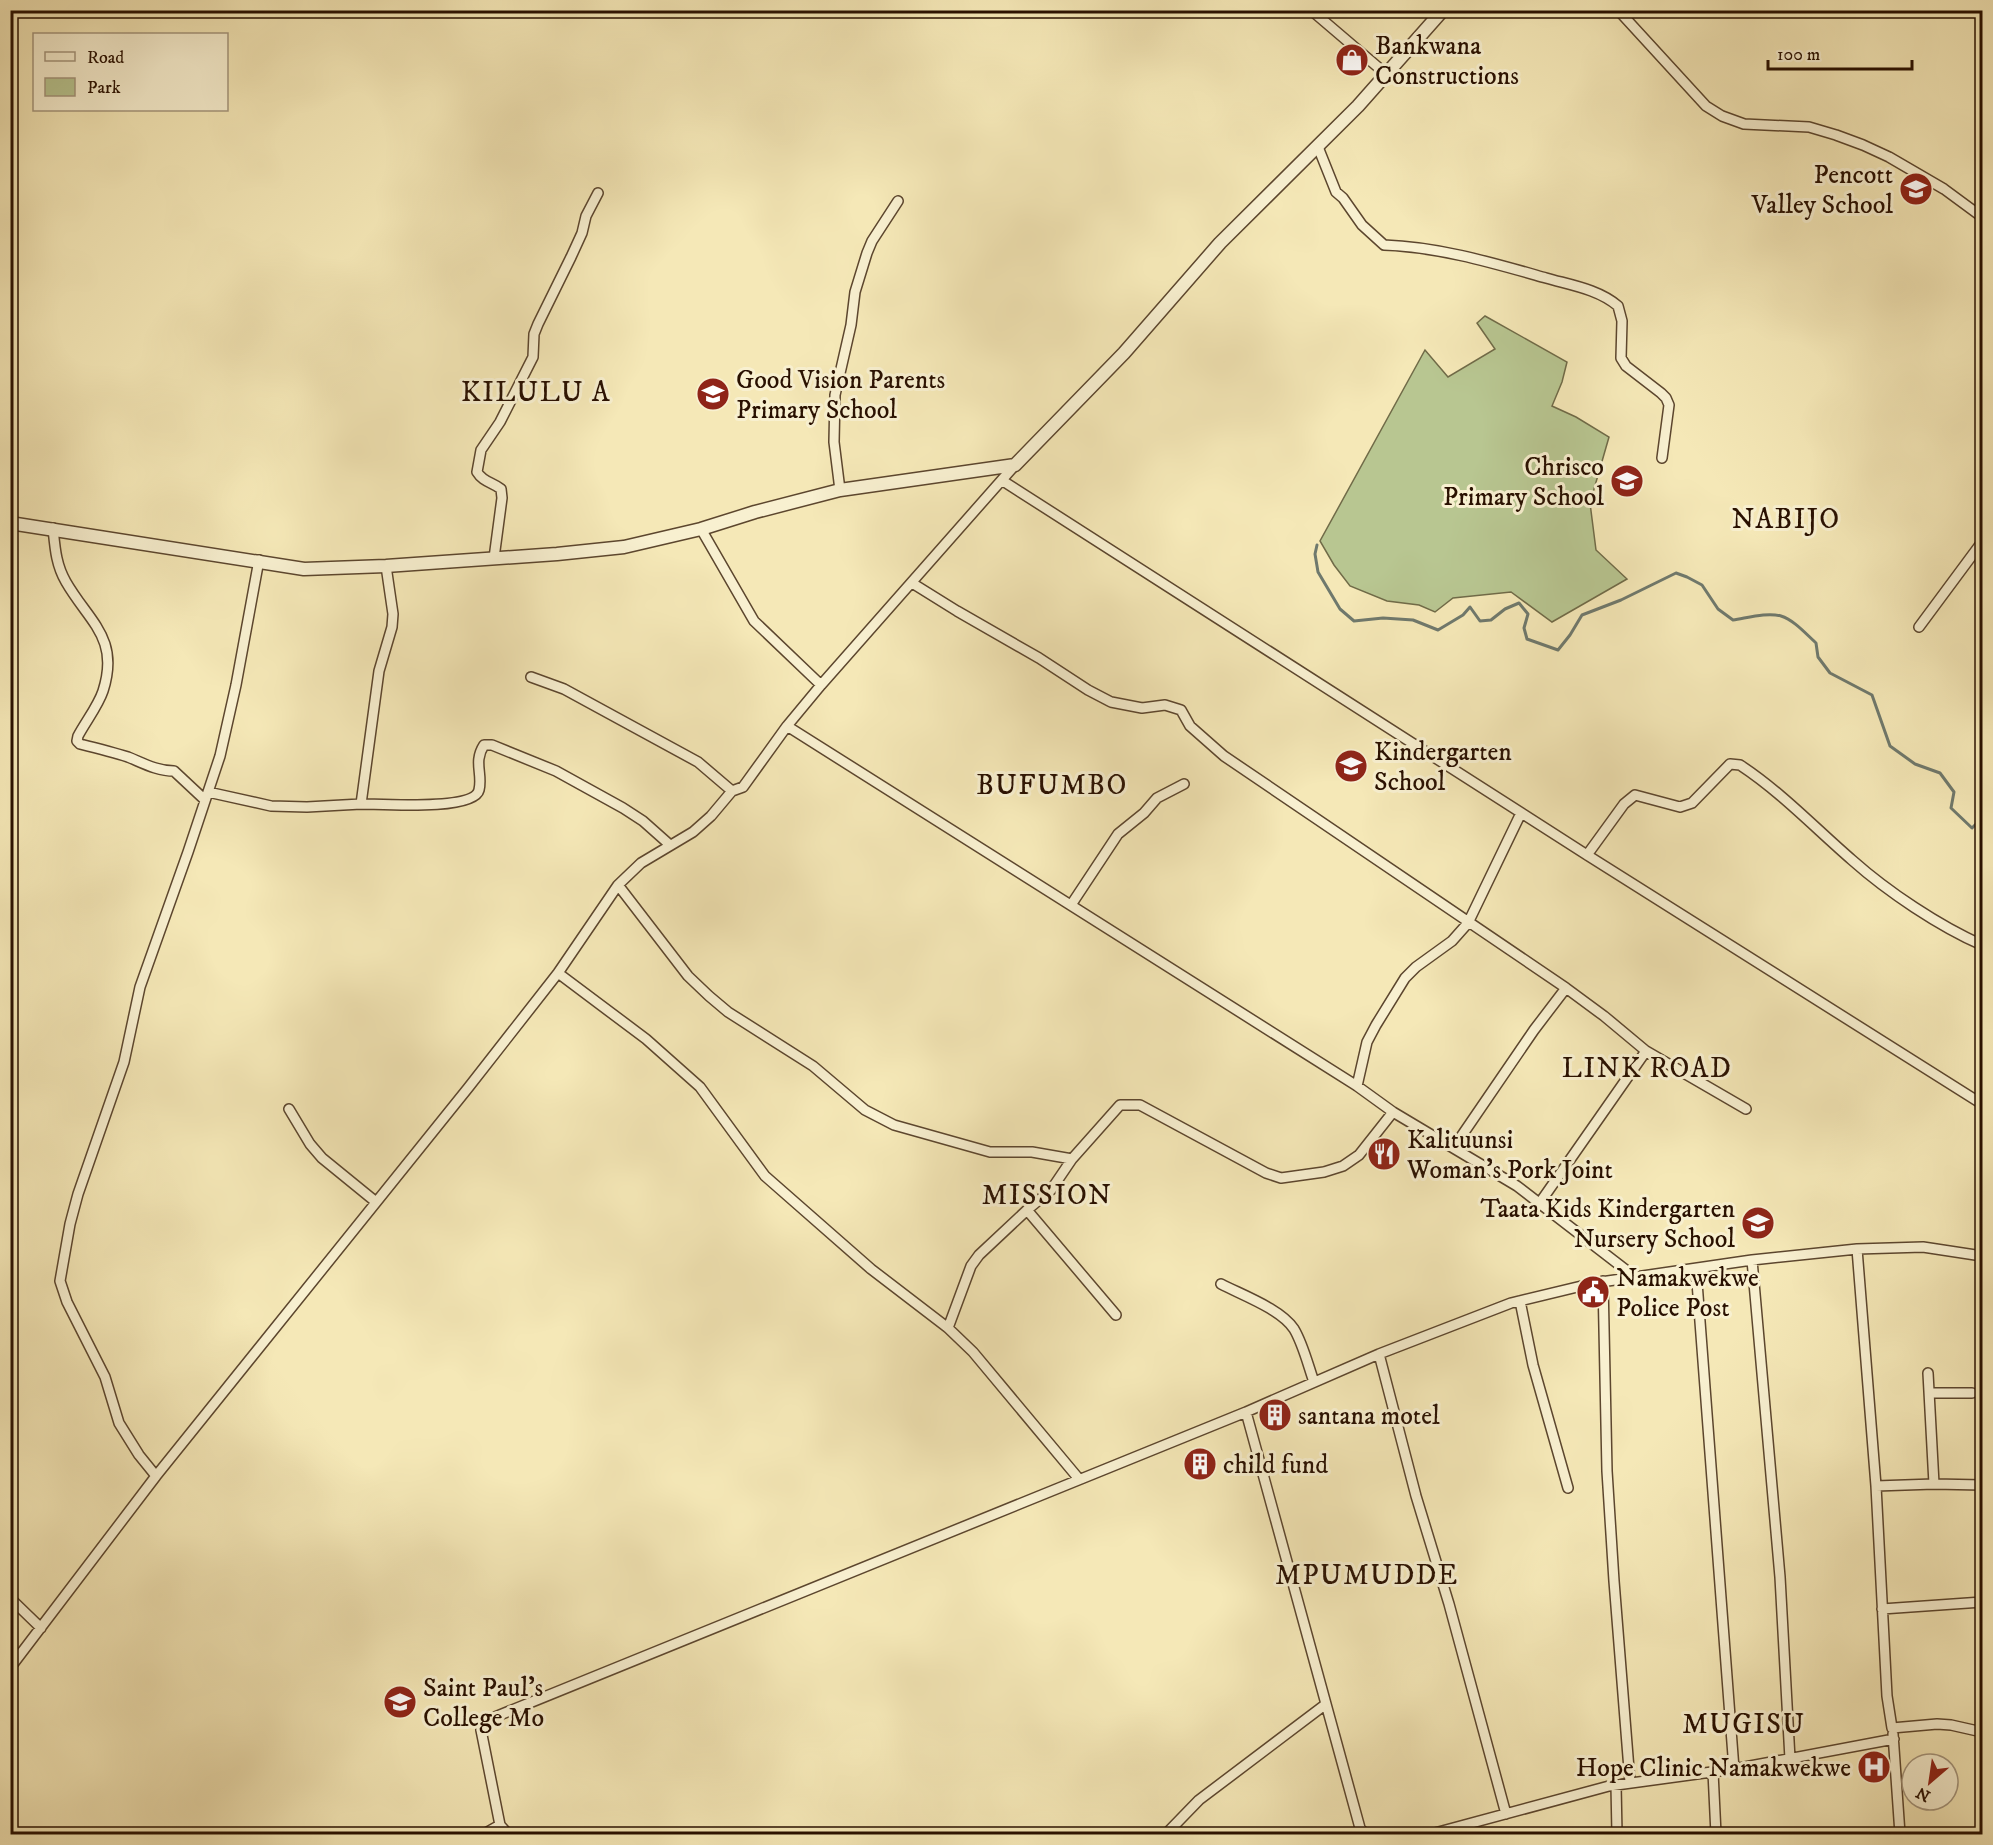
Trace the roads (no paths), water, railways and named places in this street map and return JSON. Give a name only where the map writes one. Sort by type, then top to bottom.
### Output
[{"type":"street","points":[[1311,10],[1386,74]]},
{"type":"street","points":[[10,1668],[156,1476],[558,973],[618,885],[640,863],[693,832],[732,791],[743,787],[820,685],[1015,465],[1128,349],[1220,243],[1358,106],[1443,10]]},
{"type":"street","points":[[1618,10],[1706,106],[1722,116],[1744,124],[1809,127],[1836,135],[1889,157],[1944,189],[1983,217]]},
{"type":"street","points":[[1317,147],[1336,192],[1362,225],[1384,245],[1413,246],[1494,263],[1598,293],[1618,306],[1622,321],[1621,358],[1626,366],[1666,398],[1668,405],[1662,458]]},
{"type":"street","points":[[494,558],[502,498],[501,489],[481,479],[477,472],[481,450],[500,422],[528,368],[533,357],[534,334],[538,324],[571,257],[586,216],[598,194]]},
{"type":"street","points":[[840,490],[834,442],[836,395],[851,326],[855,292],[867,253],[898,201]]},
{"type":"street","points":[[10,523],[53,528],[169,549],[259,560],[304,569],[386,566],[624,547],[702,529],[755,512],[840,490],[1015,465]]},
{"type":"street","points":[[1003,481],[1587,855],[1983,1104]]},
{"type":"street","points":[[53,528],[56,560],[65,580],[103,636],[107,651],[108,667],[103,692],[78,736],[77,741],[80,744],[151,765],[160,771],[174,771],[207,796],[271,806],[307,807],[361,804],[433,805],[468,800],[479,790],[477,768],[481,750],[484,745],[492,745],[556,771],[623,808],[643,821],[670,845]]},
{"type":"street","points":[[702,529],[754,621],[820,685]]},
{"type":"street","points":[[1919,627],[1983,542]]},
{"type":"street","points":[[156,1476],[139,1455],[119,1423],[105,1377],[67,1302],[60,1281],[72,1214],[124,1062],[140,987],[220,756],[236,685],[259,560]]},
{"type":"street","points":[[361,804],[379,670],[392,627],[393,614],[386,566]]},
{"type":"street","points":[[912,583],[1039,658],[1088,690],[1112,702],[1142,708],[1165,705],[1182,710],[1190,726],[1224,756],[1566,988],[1646,1051],[1746,1109]]},
{"type":"street","points":[[531,677],[564,689],[698,762],[732,791]]},
{"type":"street","points":[[787,726],[1358,1086],[1393,1112],[1517,1186],[1635,1277]]},
{"type":"street","points":[[1587,855],[1624,804],[1635,795],[1680,807],[1692,803],[1730,764],[1740,765],[1888,889],[1943,925],[1983,945]]},
{"type":"street","points":[[1071,905],[1118,834],[1144,813],[1157,798],[1184,784]]},
{"type":"street","points":[[1358,1086],[1368,1042],[1405,978],[1416,967],[1452,941],[1468,923],[1521,813]]},
{"type":"street","points":[[618,885],[688,976],[709,996],[728,1012],[813,1066],[865,1110],[894,1125],[990,1152],[1032,1152],[1072,1159]]},
{"type":"street","points":[[558,973],[646,1039],[700,1087],[765,1176],[871,1269],[948,1328],[974,1352],[1079,1479]]},
{"type":"street","points":[[1454,1147],[1534,1030],[1566,988]]},
{"type":"street","points":[[1539,1204],[1646,1051]]},
{"type":"street","points":[[948,1328],[971,1266],[979,1255],[1052,1190],[1072,1159],[1120,1105],[1130,1103],[1140,1105],[1266,1173],[1281,1178],[1324,1172],[1343,1166],[1359,1155],[1393,1112]]},
{"type":"street","points":[[289,1109],[310,1144],[322,1158],[376,1202]]},
{"type":"street","points":[[1027,1210],[1116,1316]]},
{"type":"street","points":[[508,1834],[500,1825],[481,1730],[484,1720],[1246,1412],[1379,1354],[1520,1301],[1603,1281],[1752,1260],[1857,1249],[1923,1247],[1983,1256]]},
{"type":"street","points":[[1857,1249],[1876,1486],[1887,1696],[1894,1739],[1900,1834]]},
{"type":"street","points":[[1752,1260],[1780,1577],[1790,1760]]},
{"type":"street","points":[[1696,1269],[1734,1769]]},
{"type":"street","points":[[1603,1281],[1608,1482],[1630,1782]]},
{"type":"street","points":[[1221,1284],[1288,1322],[1295,1331],[1314,1382]]},
{"type":"street","points":[[1520,1301],[1533,1365],[1568,1488]]},
{"type":"street","points":[[1379,1354],[1416,1496],[1449,1604],[1506,1814]]},
{"type":"street","points":[[1928,1373],[1934,1484]]},
{"type":"street","points":[[1930,1393],[1972,1393]]},
{"type":"street","points":[[1246,1412],[1360,1828],[1365,1834]]},
{"type":"street","points":[[1876,1486],[1983,1485]]},
{"type":"street","points":[[10,1598],[41,1628]]},
{"type":"street","points":[[1882,1609],[1983,1602]]},
{"type":"street","points":[[1166,1834],[1199,1800],[1326,1704]]},
{"type":"street","points":[[1892,1728],[1937,1724],[1983,1732]]},
{"type":"street","points":[[1431,1834],[1630,1782],[1790,1760],[1894,1739]]},
{"type":"street","points":[[1713,1772],[1716,1834]]},
{"type":"street","points":[[1616,1785],[1617,1834]]},
{"type":"street","points":[[484,1834],[500,1825]]},
{"type":"waterway","points":[[1979,10],[1982,14]]},
{"type":"waterway","points":[[1317,545],[1315,554],[1318,572],[1340,609],[1354,621],[1383,618],[1413,620],[1438,630],[1463,615],[1470,607],[1480,621],[1491,620],[1505,609],[1519,603],[1528,614],[1524,628],[1527,639],[1558,650],[1582,615],[1621,600],[1676,573],[1687,577],[1702,585],[1718,609],[1733,620],[1775,615],[1795,624],[1816,643],[1818,657],[1830,673],[1872,695],[1890,746],[1915,764],[1940,773],[1954,792],[1951,808],[1972,828],[1982,818]]},
{"type":"place","name":"Bankwana Constructions","points":[[1352,60]]},
{"type":"place","name":"Pencott Valley School","points":[[1916,189]]},
{"type":"place","name":"Good Vision Parents Primary School","points":[[713,394]]},
{"type":"place","name":"Chrisco Primary School","points":[[1627,481]]},
{"type":"place","name":"Kindergarten School","points":[[1351,766]]},
{"type":"place","name":"Kalituunsi Woman's Pork Joint","points":[[1384,1154]]},
{"type":"place","name":"Taata Kids Kindergarten Nursery School","points":[[1758,1223]]},
{"type":"place","name":"Namakwekwe Police Post","points":[[1593,1292]]},
{"type":"place","name":"santana motel","points":[[1275,1415]]},
{"type":"place","name":"child fund","points":[[1200,1464]]},
{"type":"place","name":"Saint Paul's College Mo","points":[[400,1702]]},
{"type":"place","name":"Hope Clinic Namakwekwe","points":[[1874,1767]]},
{"type":"district","name":"KILULU A","points":[[536,391]]},
{"type":"district","name":"NABIJO","points":[[1786,518]]},
{"type":"district","name":"BUFUMBO","points":[[1052,784]]},
{"type":"district","name":"LINK ROAD","points":[[1647,1067]]},
{"type":"district","name":"MISSION","points":[[1047,1194]]},
{"type":"district","name":"MPUMUDDE","points":[[1367,1574]]},
{"type":"district","name":"MUGISU","points":[[1744,1723]]}]
